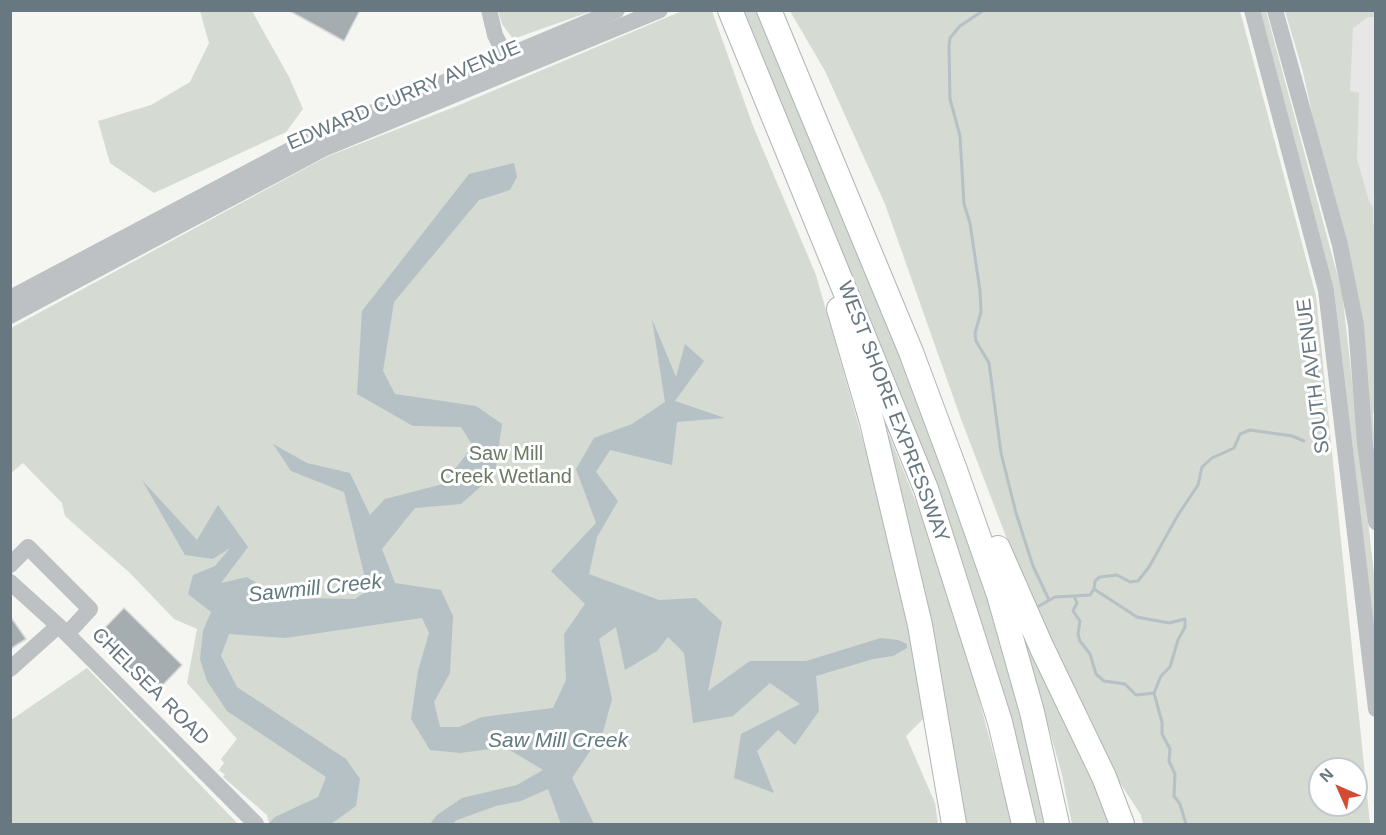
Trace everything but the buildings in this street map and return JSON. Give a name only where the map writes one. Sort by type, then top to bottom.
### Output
[{"type":"highway","name":"WEST SHORE EXPRESSWAY","points":[[730,10],[926,489],[1000,722],[1024,825]]},
{"type":"highway","name":"WEST SHORE EXPRESSWAY","points":[[770,10],[911,351],[999,595],[1032,712],[1058,825]]},
{"type":"highway","points":[[801,184],[875,433],[920,625],[954,825]]},
{"type":"highway","points":[[911,351],[1042,648],[1104,777],[1122,825]]},
{"type":"street","points":[[489,10],[495,35],[514,73]]},
{"type":"street","name":"EDWARD CURRY AVENUE","points":[[10,298],[316,136],[617,10]]},
{"type":"street","name":"EDWARD CURRY AVENUE","points":[[10,316],[325,148],[514,73],[660,10]]},
{"type":"street","name":"SOUTH AVENUE","points":[[1252,10],[1326,290],[1376,709]]},
{"type":"street","points":[[1275,10],[1340,246],[1356,325],[1365,444],[1376,522]]},
{"type":"street","points":[[10,565],[28,547],[90,609],[10,669]]},
{"type":"street","name":"CHELSEA ROAD","points":[[10,582],[63,630],[256,824]]},
{"type":"shaded area","points":[[1375,11],[1375,410],[1299,44]]},
{"type":"green space","points":[[498,10],[592,11],[513,39],[502,24]]},
{"type":"green space","points":[[200,11],[252,11],[289,77],[303,109],[286,132],[154,193],[110,163],[98,121],[151,105],[190,82],[209,43]]},
{"type":"green space","name":"Saw Mill Creek Wetland","points":[[682,11],[712,11],[753,126],[816,275],[899,568],[921,682],[924,718],[906,736],[935,803],[938,824],[269,823],[267,815],[223,777],[225,775],[219,770],[224,763],[221,759],[237,739],[187,683],[197,629],[174,619],[131,574],[65,516],[62,503],[23,463],[11,473],[11,328],[326,157],[457,106]]},
{"type":"green space","points":[[742,11],[761,11],[928,423],[971,541],[1024,717],[1047,824],[1034,824]]},
{"type":"green space","points":[[790,11],[1240,11],[1316,296],[1363,757],[1308,757],[1308,817],[1368,817],[1368,804],[1370,824],[1143,824],[1141,815],[1107,763],[1015,560],[961,419],[885,204],[825,71]]},
{"type":"green space","points":[[1259,11],[1266,11],[1342,292],[1375,583],[1375,637],[1334,289]]},
{"type":"green space","points":[[1285,11],[1375,11],[1375,17],[1368,17],[1353,28],[1350,91],[1359,93],[1357,159],[1373,208],[1373,225],[1375,225],[1376,412],[1373,413],[1375,460],[1362,341],[1303,72]]},
{"type":"green space","points":[[875,400],[930,537],[974,680],[1012,824],[961,824]]},
{"type":"green space","points":[[1016,610],[1116,824],[1072,824],[1062,775]]},
{"type":"green space","points":[[87,668],[238,824],[11,824],[11,720]]},
{"type":"water","name":"Saw Mill Creek","points":[[514,163],[517,177],[510,190],[479,200],[394,302],[383,371],[395,394],[476,406],[502,424],[495,474],[461,504],[415,508],[382,549],[395,583],[441,590],[453,616],[450,673],[434,702],[440,727],[459,727],[482,717],[553,708],[566,680],[564,634],[585,604],[551,571],[596,523],[576,469],[594,438],[632,424],[665,402],[652,319],[676,377],[685,344],[704,361],[675,401],[725,418],[677,422],[672,465],[610,450],[596,472],[618,501],[597,537],[589,574],[659,600],[696,598],[722,622],[708,691],[750,661],[806,661],[881,638],[898,640],[907,644],[907,648],[893,656],[873,659],[816,676],[819,711],[795,745],[778,730],[757,751],[774,793],[734,778],[741,734],[800,704],[770,683],[733,716],[693,723],[684,653],[668,637],[657,651],[625,670],[616,627],[599,639],[612,699],[603,732],[572,778],[594,824],[561,824],[548,789],[521,801],[496,806],[457,820],[452,824],[430,824],[437,815],[462,798],[517,785],[543,770],[505,747],[460,753],[430,750],[411,719],[418,671],[429,633],[422,618],[285,638],[229,634],[221,656],[237,687],[346,759],[360,779],[356,806],[331,824],[268,824],[275,817],[318,797],[326,777],[227,711],[207,681],[200,659],[203,631],[211,612],[188,594],[193,575],[215,566],[230,548],[213,559],[185,555],[142,480],[197,540],[218,505],[248,547],[221,583],[247,577],[280,598],[355,599],[368,590],[344,492],[291,471],[273,444],[307,463],[350,473],[370,515],[385,499],[443,484],[473,446],[461,427],[413,426],[357,394],[362,311],[469,174]]},
{"type":"waterway","points":[[984,10],[960,26],[950,38],[949,46],[950,99],[960,136],[964,204],[970,223],[980,291],[981,312],[975,333],[976,341],[989,363],[1001,453],[1016,513],[1033,566],[1049,600]]},
{"type":"waterway","points":[[1039,606],[1055,597],[1090,595],[1095,581],[1100,577],[1117,575],[1130,582],[1138,581],[1149,567],[1198,485],[1202,467],[1212,458],[1234,448],[1240,434],[1250,430],[1292,436],[1304,441]]},
{"type":"waterway","points":[[1094,589],[1137,617],[1169,623],[1185,619],[1185,627],[1178,640],[1170,667],[1161,676],[1154,693],[1162,722],[1162,734],[1170,749],[1169,761],[1175,774],[1174,796],[1180,804],[1186,824]]},
{"type":"waterway","points":[[1074,596],[1077,603],[1073,611],[1080,621],[1078,634],[1080,641],[1090,654],[1096,674],[1104,681],[1125,684],[1136,695],[1154,693]]},
{"type":"water label","name":"Sawmill Creek","points":[[315,589]]}]
